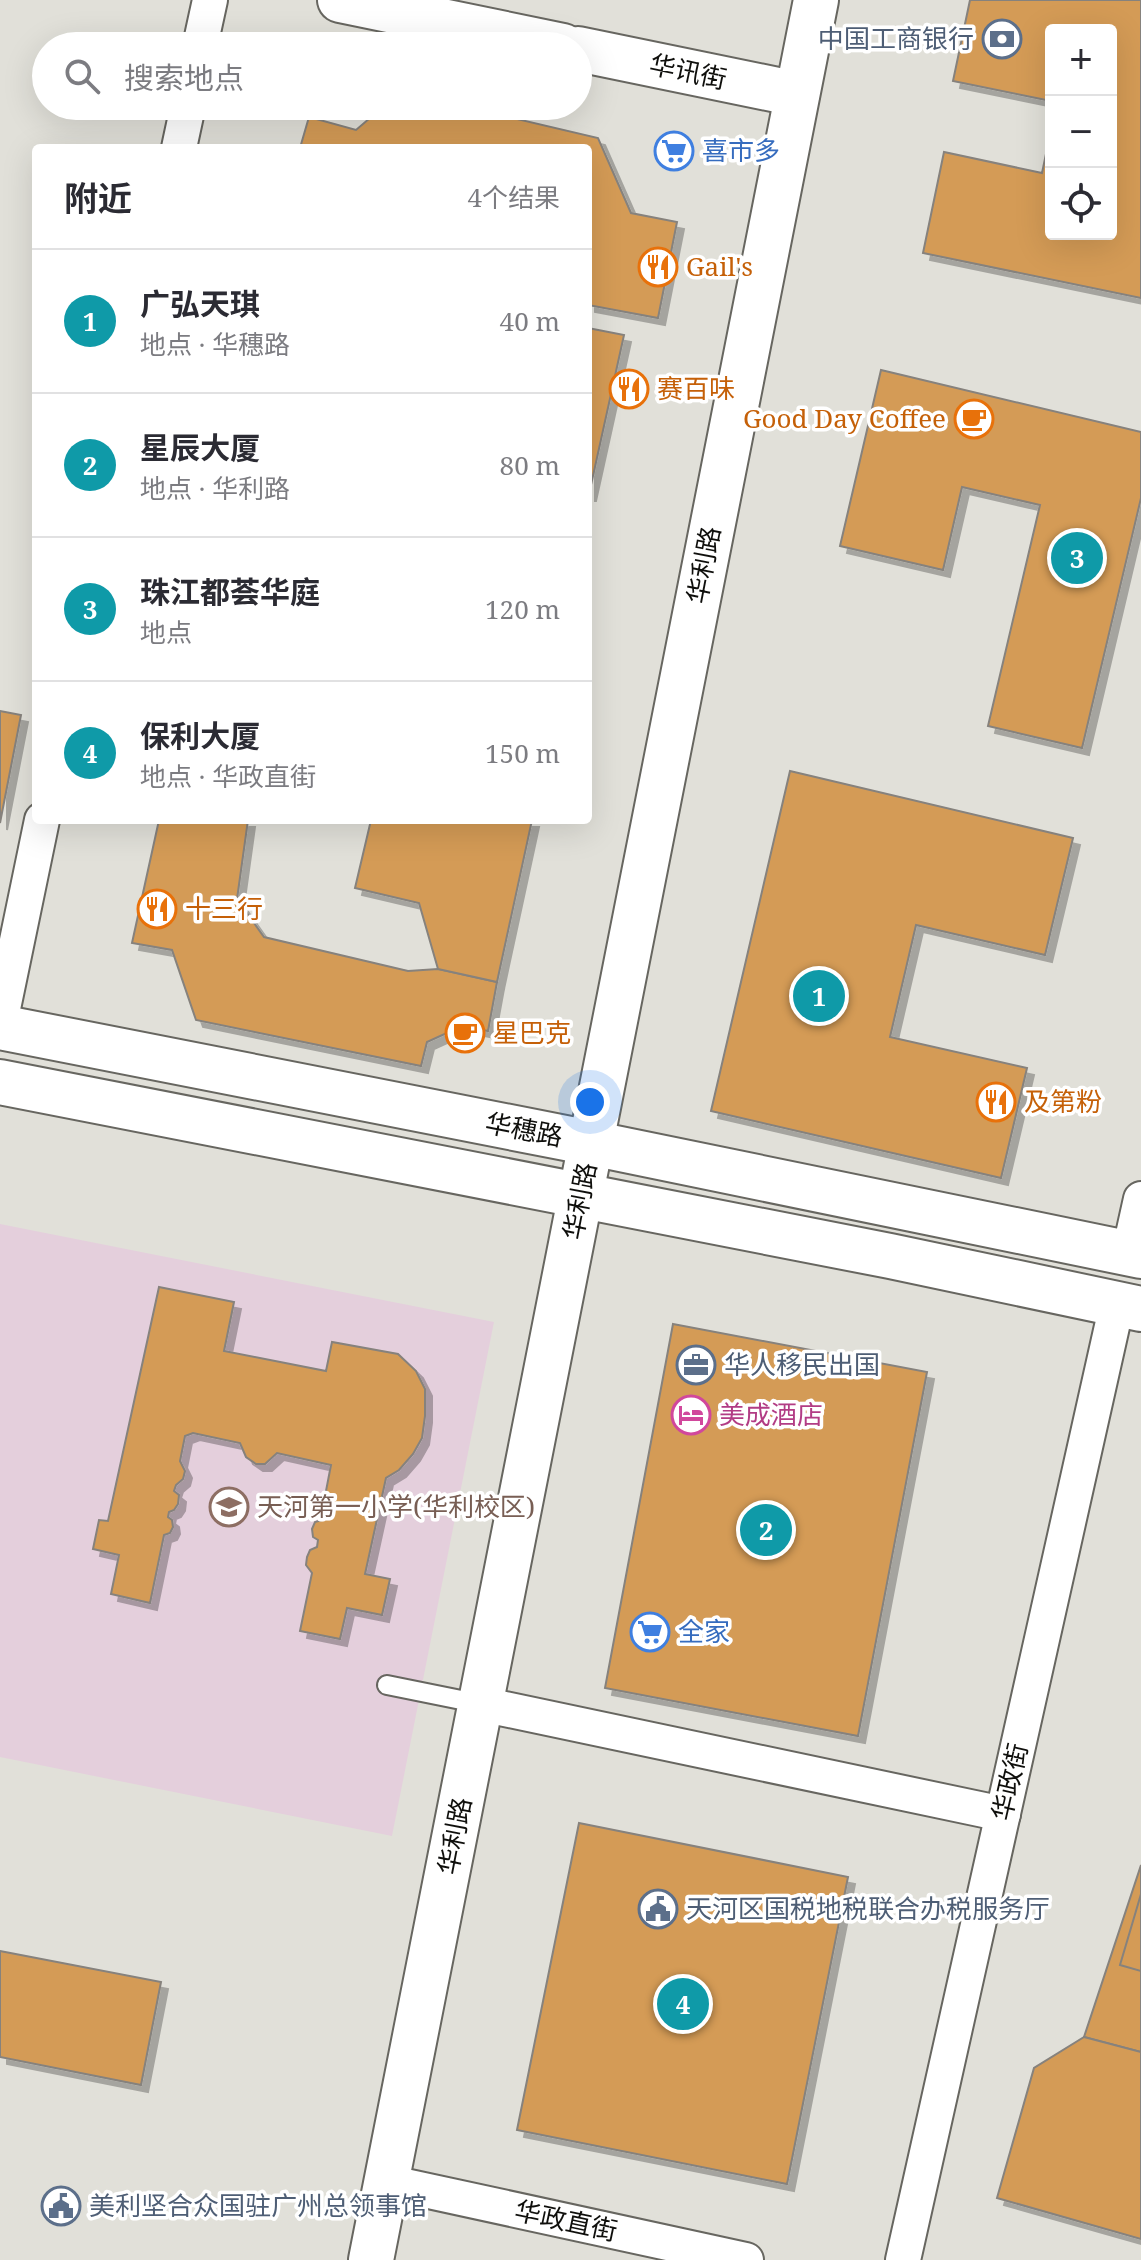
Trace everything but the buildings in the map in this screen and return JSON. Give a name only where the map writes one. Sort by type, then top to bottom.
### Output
[{"type":"street","points":[[203,32],[210,0]]},
{"type":"street","points":[[340,0],[495,32]]},
{"type":"street","name":"华利路","points":[[371,2260],[816,0]]},
{"type":"street","name":"华讯街","points":[[592,52],[797,94]]},
{"type":"street","points":[[180,144],[185,120]]},
{"type":"street","points":[[0,1025],[41,824]]},
{"type":"street","name":"华穗路","points":[[0,1025],[1135,1254]]},
{"type":"street","name":"华穗路","points":[[0,1082],[581,1195],[1129,1307]]},
{"type":"street","points":[[1135,1254],[1141,1199]]},
{"type":"street","name":"华政街","points":[[903,2260],[1003,1814],[1129,1307]]},
{"type":"street","points":[[481,1704],[1003,1814]]},
{"type":"street","name":"华政直街","points":[[387,2182],[746,2260]]},
{"type":"lane","points":[[387,1685],[481,1704]]},
{"type":"shaded area","name":"天河第一小学(华利校区)","points":[[0,1224],[494,1322],[392,1836],[0,1757]]},
{"type":"place","name":"中国工商银行","points":[[1002,39]]},
{"type":"place","name":"喜市多","points":[[674,151]]},
{"type":"place","name":"Gail's","points":[[658,267]]},
{"type":"place","name":"赛百味","points":[[629,389]]},
{"type":"place","name":"Good Day Coffee","points":[[974,419]]},
{"type":"place","name":"珠江都荟华庭","points":[[1077,558]]},
{"type":"place","name":"十三行","points":[[157,909]]},
{"type":"place","name":"广弘天琪","points":[[819,996]]},
{"type":"place","name":"星巴克","points":[[465,1033]]},
{"type":"place","name":"及第粉","points":[[996,1102]]},
{"type":"place","name":"华人移民出国","points":[[696,1365]]},
{"type":"place","name":"美成酒店","points":[[691,1415]]},
{"type":"place","name":"天河第一小学(华利校区)","points":[[229,1507]]},
{"type":"place","name":"星辰大厦","points":[[766,1530]]},
{"type":"place","name":"全家","points":[[650,1632]]},
{"type":"place","name":"天河区国税地税联合办税服务厅","points":[[658,1909]]},
{"type":"place","name":"保利大厦","points":[[683,2004]]},
{"type":"place","name":"美利坚合众国驻广州总领事馆","points":[[61,2206]]}]
